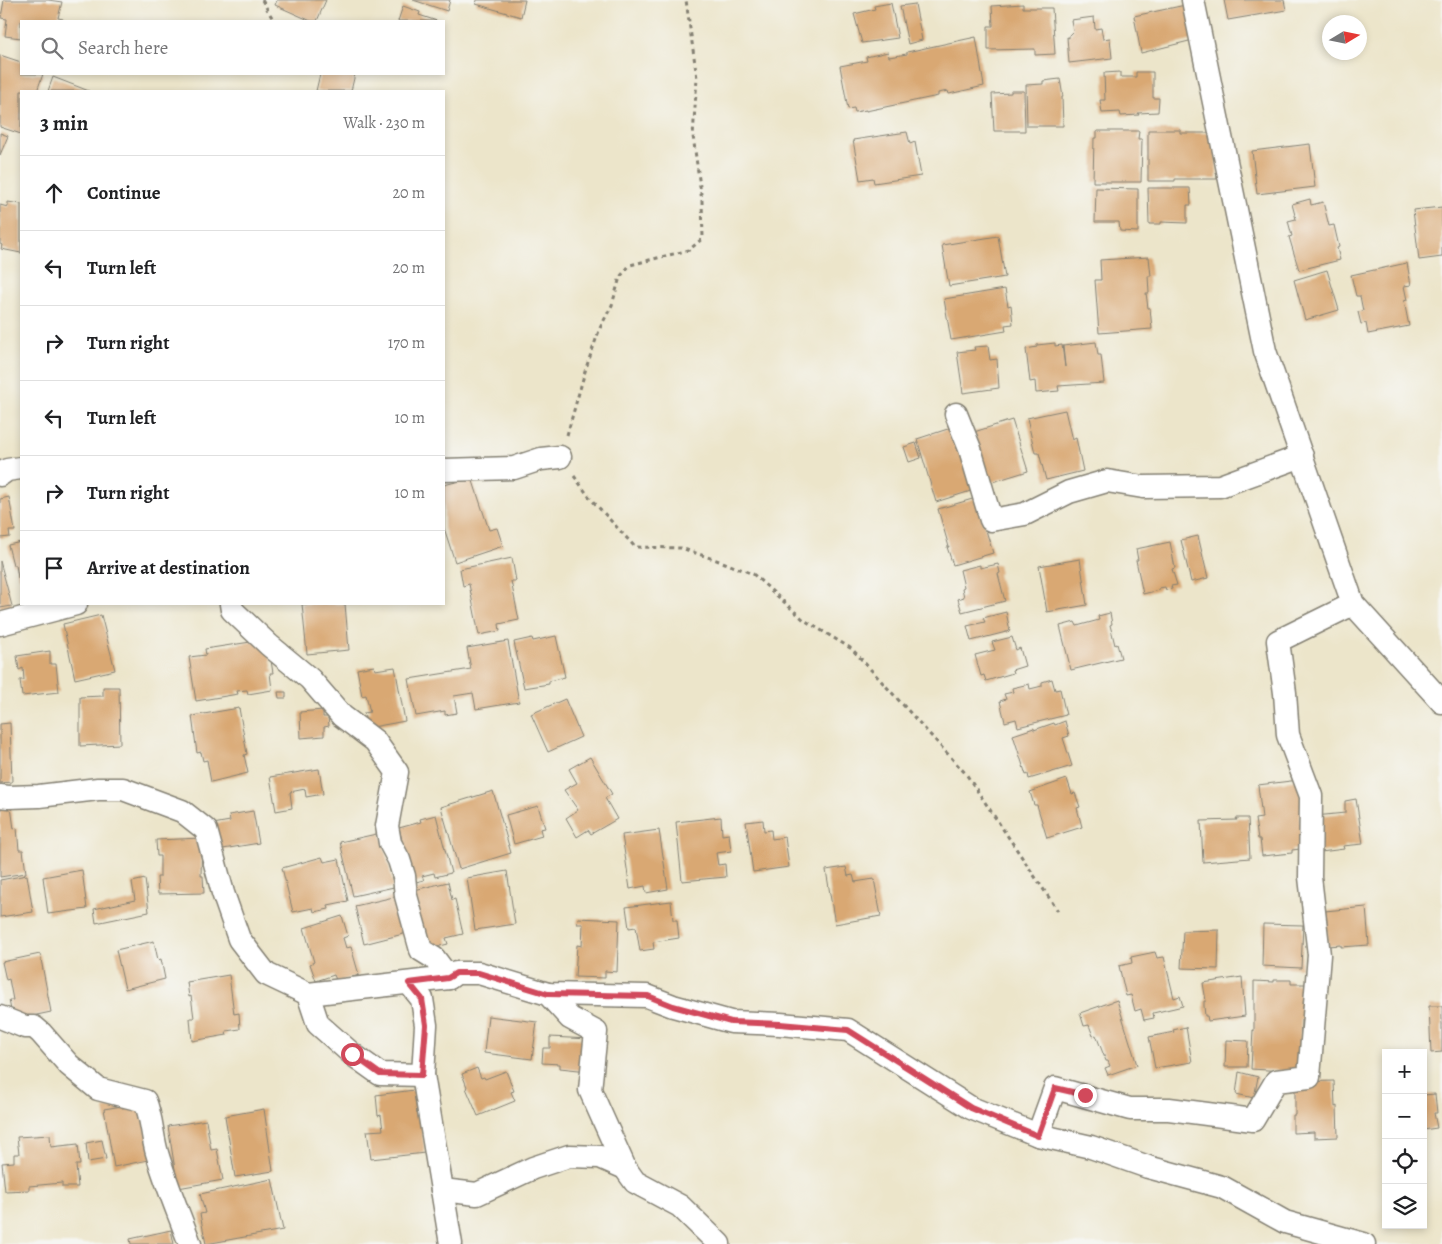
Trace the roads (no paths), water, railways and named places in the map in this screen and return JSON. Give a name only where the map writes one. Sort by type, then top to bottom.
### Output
[{"type":"street","points":[[1193,0],[1265,351],[1353,604],[1442,702]]},
{"type":"street","points":[[956,414],[970,449],[991,520],[1025,514],[1069,492],[1107,481],[1143,487],[1220,486],[1302,456]]},
{"type":"street","points":[[445,470],[514,468],[540,458],[560,457]]},
{"type":"street","points":[[0,475],[8,470],[20,468]]},
{"type":"street","points":[[1038,1136],[1055,1088],[1130,1109],[1169,1109],[1253,1120],[1276,1081],[1310,1077],[1319,955],[1310,877],[1311,796],[1288,735],[1278,641],[1353,604]]},
{"type":"street","points":[[0,624],[72,605]]},
{"type":"street","points":[[231,605],[232,610],[269,645],[310,679],[342,716],[375,741],[397,772],[387,826],[390,843],[399,860],[404,876],[406,896],[421,950],[434,958],[448,978]]},
{"type":"street","points":[[0,796],[39,796],[98,789],[123,789],[182,811],[206,830],[223,894],[239,939],[266,974],[308,994],[448,978],[456,973],[479,973],[548,994],[648,996],[673,1006],[731,1022],[848,1030],[971,1108],[1038,1136],[1091,1147],[1148,1167],[1222,1187],[1285,1222],[1364,1244]]},
{"type":"street","points":[[409,983],[422,999],[426,1025],[422,1075],[451,1244]]},
{"type":"street","points":[[308,994],[318,1024],[352,1054],[380,1074],[422,1075]]},
{"type":"street","points":[[548,994],[570,1018],[596,1032],[590,1090],[625,1168],[635,1182],[680,1206],[719,1244]]},
{"type":"street","points":[[0,1017],[25,1027],[34,1027],[69,1064],[98,1089],[145,1101],[151,1114],[153,1141],[162,1170],[190,1244]]},
{"type":"street","points":[[442,1190],[476,1194],[533,1168],[569,1156],[600,1157],[625,1168]]}]
